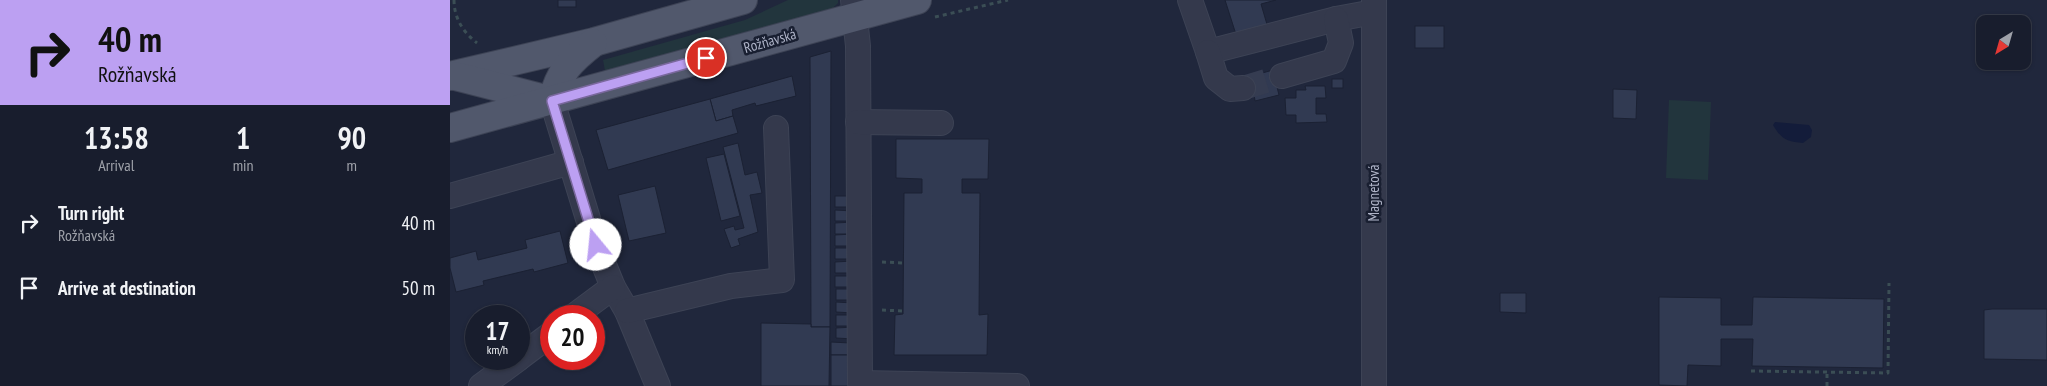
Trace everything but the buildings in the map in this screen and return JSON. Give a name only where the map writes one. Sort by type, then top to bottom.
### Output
[{"type":"main road","points":[[450,75],[594,42],[743,0]]},
{"type":"main road","name":"Rožňavská","points":[[450,128],[552,101],[855,8],[917,0]]},
{"type":"main road","points":[[450,75],[552,101],[562,72],[594,42]]},
{"type":"street","points":[[1190,0],[1216,78],[1230,89],[1243,88]]},
{"type":"street","points":[[1208,52],[1336,19],[1374,6]]},
{"type":"street","name":"Magnetová","points":[[1374,6],[1374,386]]},
{"type":"street","points":[[855,8],[860,384],[1017,386]]},
{"type":"street","points":[[1282,76],[1334,61],[1341,43],[1336,19]]},
{"type":"street","points":[[552,101],[596,245],[613,287],[627,311],[658,386]]},
{"type":"street","points":[[858,122],[941,123]]},
{"type":"street","points":[[627,311],[731,286],[782,280],[776,128]]},
{"type":"street","points":[[450,196],[571,162]]},
{"type":"street","points":[[589,305],[613,287]]},
{"type":"street","points":[[481,386],[502,370]]},
{"type":"path","points":[[454,0],[454,14],[469,37],[484,49]]},
{"type":"path","points":[[1751,371],[1888,373],[1889,283]]},
{"type":"path","points":[[1827,372],[1827,386]]},
{"type":"shaded area","points":[[788,0],[838,0],[838,3],[832,9],[605,71],[603,60],[745,20]]},
{"type":"shaded area","points":[[1669,100],[1711,102],[1708,180],[1666,178]]},
{"type":"water","points":[[1775,122],[1809,125],[1812,130],[1811,137],[1803,143],[1789,141],[1776,130],[1773,125]]},
{"type":"tunnel","points":[[1243,88],[1282,76]]},
{"type":"route","points":[[596,245],[552,101],[706,58]]}]
